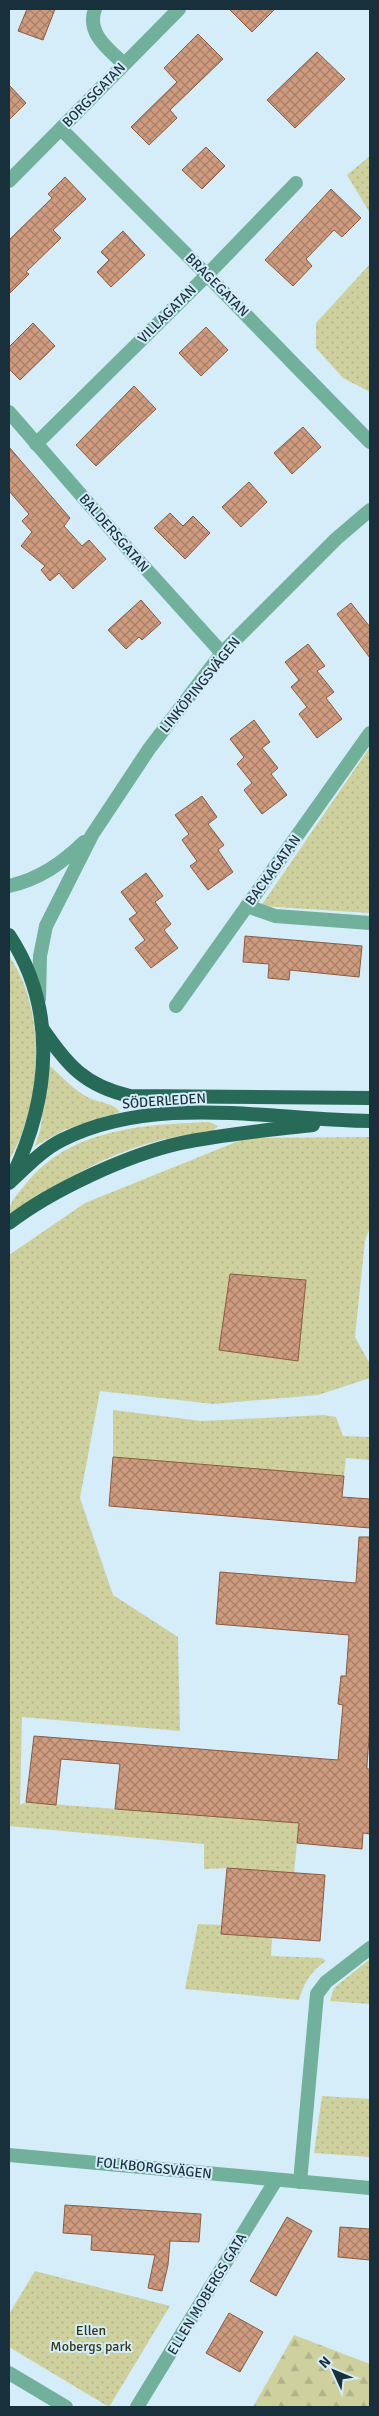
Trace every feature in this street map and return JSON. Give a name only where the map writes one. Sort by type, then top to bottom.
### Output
[{"type":"highway","points":[[9,935],[22,955],[39,999],[43,1065],[38,1102],[22,1154],[9,1183]]},
{"type":"highway","name":"SÖDERLEDEN","points":[[42,1028],[58,1051],[88,1081],[108,1091],[130,1096],[370,1098]]},
{"type":"highway","name":"SÖDERLEDEN","points":[[9,1183],[34,1160],[61,1141],[89,1129],[121,1120],[184,1113],[370,1121]]},
{"type":"highway","points":[[9,1223],[55,1194],[98,1173],[179,1144],[228,1135],[351,1121]]},
{"type":"street","points":[[95,9],[93,14],[96,35],[124,64]]},
{"type":"street","name":"BORGSGATAN","points":[[9,181],[179,9]]},
{"type":"street","name":"BRAGEGATAN","points":[[61,129],[207,274],[370,442]]},
{"type":"street","name":"VILLAGATAN","points":[[36,444],[296,183]]},
{"type":"street","name":"BALDERSGATAN","points":[[9,412],[167,594],[222,653]]},
{"type":"street","name":"LINKÖPINGSVÄGEN","points":[[39,999],[40,956],[46,926],[92,835],[149,749],[222,653],[336,539],[370,510]]},
{"type":"street","name":"BACKAGATAN","points":[[176,1006],[370,733]]},
{"type":"street","name":"LINKÖPINGSVÄGEN","points":[[9,886],[26,882],[64,862],[92,835]]},
{"type":"street","points":[[247,906],[275,916],[370,923]]},
{"type":"street","points":[[300,2182],[317,1994],[326,1982],[370,1948]]},
{"type":"street","name":"FOLKBORGSVÄGEN","points":[[9,2155],[370,2188]]},
{"type":"street","name":"ELLEN MOBERGS GATA","points":[[138,2407],[276,2180]]},
{"type":"street","points":[[9,2373],[66,2407]]},
{"type":"green space","points":[[370,156],[370,213],[347,175]]},
{"type":"green space","points":[[370,264],[370,392],[343,378],[316,348],[316,323]]},
{"type":"green space","points":[[370,747],[370,913],[261,906]]},
{"type":"green space","points":[[9,956],[21,978],[30,1003],[35,1030],[36,1057],[34,1085],[29,1112],[9,1160]]},
{"type":"green space","points":[[50,1066],[85,1096],[111,1105],[120,1112],[64,1130],[35,1146],[40,1131]]},
{"type":"green space","points":[[209,1122],[218,1126],[213,1131],[164,1139],[118,1154],[80,1172],[9,1214],[10,1205],[14,1198],[43,1166],[63,1152],[85,1141],[133,1128]]},
{"type":"green space","points":[[370,1137],[370,1228],[365,1240],[355,1337],[370,1364],[370,1378],[318,1395],[213,1404],[100,1391],[80,1498],[113,1595],[178,1637],[180,1731],[22,1717],[20,1805],[26,1802],[299,1823],[294,1873],[227,1868],[204,1869],[204,1844],[9,1826],[9,1255],[85,1203],[246,1138]]},
{"type":"green space","points":[[113,1410],[202,1421],[324,1415],[336,1417],[343,1436],[370,1437],[370,1460],[346,1458],[344,1476],[113,1457]]},
{"type":"green space","points":[[198,1924],[222,1925],[222,1934],[272,1938],[271,1956],[322,1958],[326,1961],[309,1978],[299,2000],[185,1989]]},
{"type":"green space","points":[[370,1959],[370,2004],[330,2001],[334,1988]]},
{"type":"green space","points":[[322,2096],[370,2099],[370,2157],[314,2153]]},
{"type":"green space","name":"Ellen Mobergs park","points":[[35,2271],[170,2306],[109,2407],[9,2347],[9,2314]]},
{"type":"green space","points":[[294,2335],[370,2364],[370,2407],[253,2407]]},
{"type":"building","points":[[27,9],[55,9],[43,40],[18,31]]},
{"type":"building","points":[[229,9],[275,9],[252,32]]},
{"type":"building","points":[[198,34],[223,59],[170,110],[177,118],[149,145],[131,127],[177,82],[164,68]]},
{"type":"building","points":[[317,52],[345,79],[295,128],[267,100]]},
{"type":"building","points":[[9,85],[26,103],[9,120]]},
{"type":"building","points":[[206,147],[225,166],[202,189],[182,170]]},
{"type":"building","points":[[65,177],[86,199],[53,230],[61,238],[26,272],[29,274],[9,294],[9,240],[52,198],[48,194]]},
{"type":"building","points":[[331,189],[361,218],[342,237],[334,230],[306,259],[312,266],[293,286],[265,260]]},
{"type":"building","points":[[123,231],[145,255],[111,287],[97,272],[109,260],[101,252]]},
{"type":"building","points":[[33,323],[55,346],[20,380],[9,369],[9,347]]},
{"type":"building","points":[[206,327],[228,350],[201,376],[179,353]]},
{"type":"building","points":[[134,386],[156,409],[96,466],[76,445]]},
{"type":"building","points":[[303,427],[321,447],[292,474],[274,453]]},
{"type":"building","points":[[9,447],[70,518],[64,526],[82,546],[89,540],[106,559],[73,589],[59,573],[50,581],[41,570],[45,566],[21,546],[32,532],[22,521],[29,514],[9,491]]},
{"type":"building","points":[[249,482],[267,502],[241,527],[222,507]]},
{"type":"building","points":[[170,513],[183,526],[193,516],[210,533],[185,559],[154,528]]},
{"type":"building","points":[[141,600],[161,623],[142,640],[139,637],[126,649],[108,630]]},
{"type":"building","points":[[351,603],[370,627],[370,658],[337,614]]},
{"type":"building","points":[[308,644],[325,666],[317,671],[334,692],[326,698],[342,719],[317,738],[299,714],[307,707],[291,687],[299,680],[285,662]]},
{"type":"building","points":[[254,720],[270,742],[262,748],[278,768],[271,774],[287,795],[262,814],[244,790],[252,783],[237,764],[244,757],[230,739]]},
{"type":"building","points":[[202,796],[217,817],[208,824],[224,845],[218,850],[233,872],[208,890],[190,866],[197,861],[182,840],[189,834],[175,815]]},
{"type":"building","points":[[146,873],[163,896],[155,902],[171,924],[164,930],[178,948],[151,968],[135,948],[145,940],[129,919],[137,913],[121,892]]},
{"type":"building","points":[[245,936],[362,946],[359,977],[290,970],[289,980],[268,978],[269,964],[243,962]]},
{"type":"building","points":[[230,1274],[306,1280],[298,1361],[219,1350]]},
{"type":"building","points":[[113,1457],[344,1476],[342,1497],[370,1499],[370,1528],[109,1506]]},
{"type":"building","points":[[359,1537],[370,1537],[370,1727],[367,1769],[370,1769],[370,1834],[363,1833],[362,1849],[297,1843],[299,1823],[115,1809],[120,1764],[61,1759],[56,1805],[26,1802],[34,1736],[338,1760],[343,1705],[338,1704],[341,1676],[346,1676],[349,1635],[216,1624],[220,1572],[356,1583]]},
{"type":"building","points":[[227,1868],[325,1875],[320,1941],[221,1934]]},
{"type":"building","points":[[65,2205],[201,2214],[199,2242],[170,2241],[168,2265],[162,2291],[148,2288],[155,2255],[91,2250],[92,2235],[63,2233]]},
{"type":"building","points":[[287,2217],[312,2231],[276,2296],[250,2281]]},
{"type":"building","points":[[340,2227],[370,2229],[370,2260],[338,2257]]},
{"type":"building","points":[[229,2313],[263,2332],[240,2372],[206,2353]]}]
